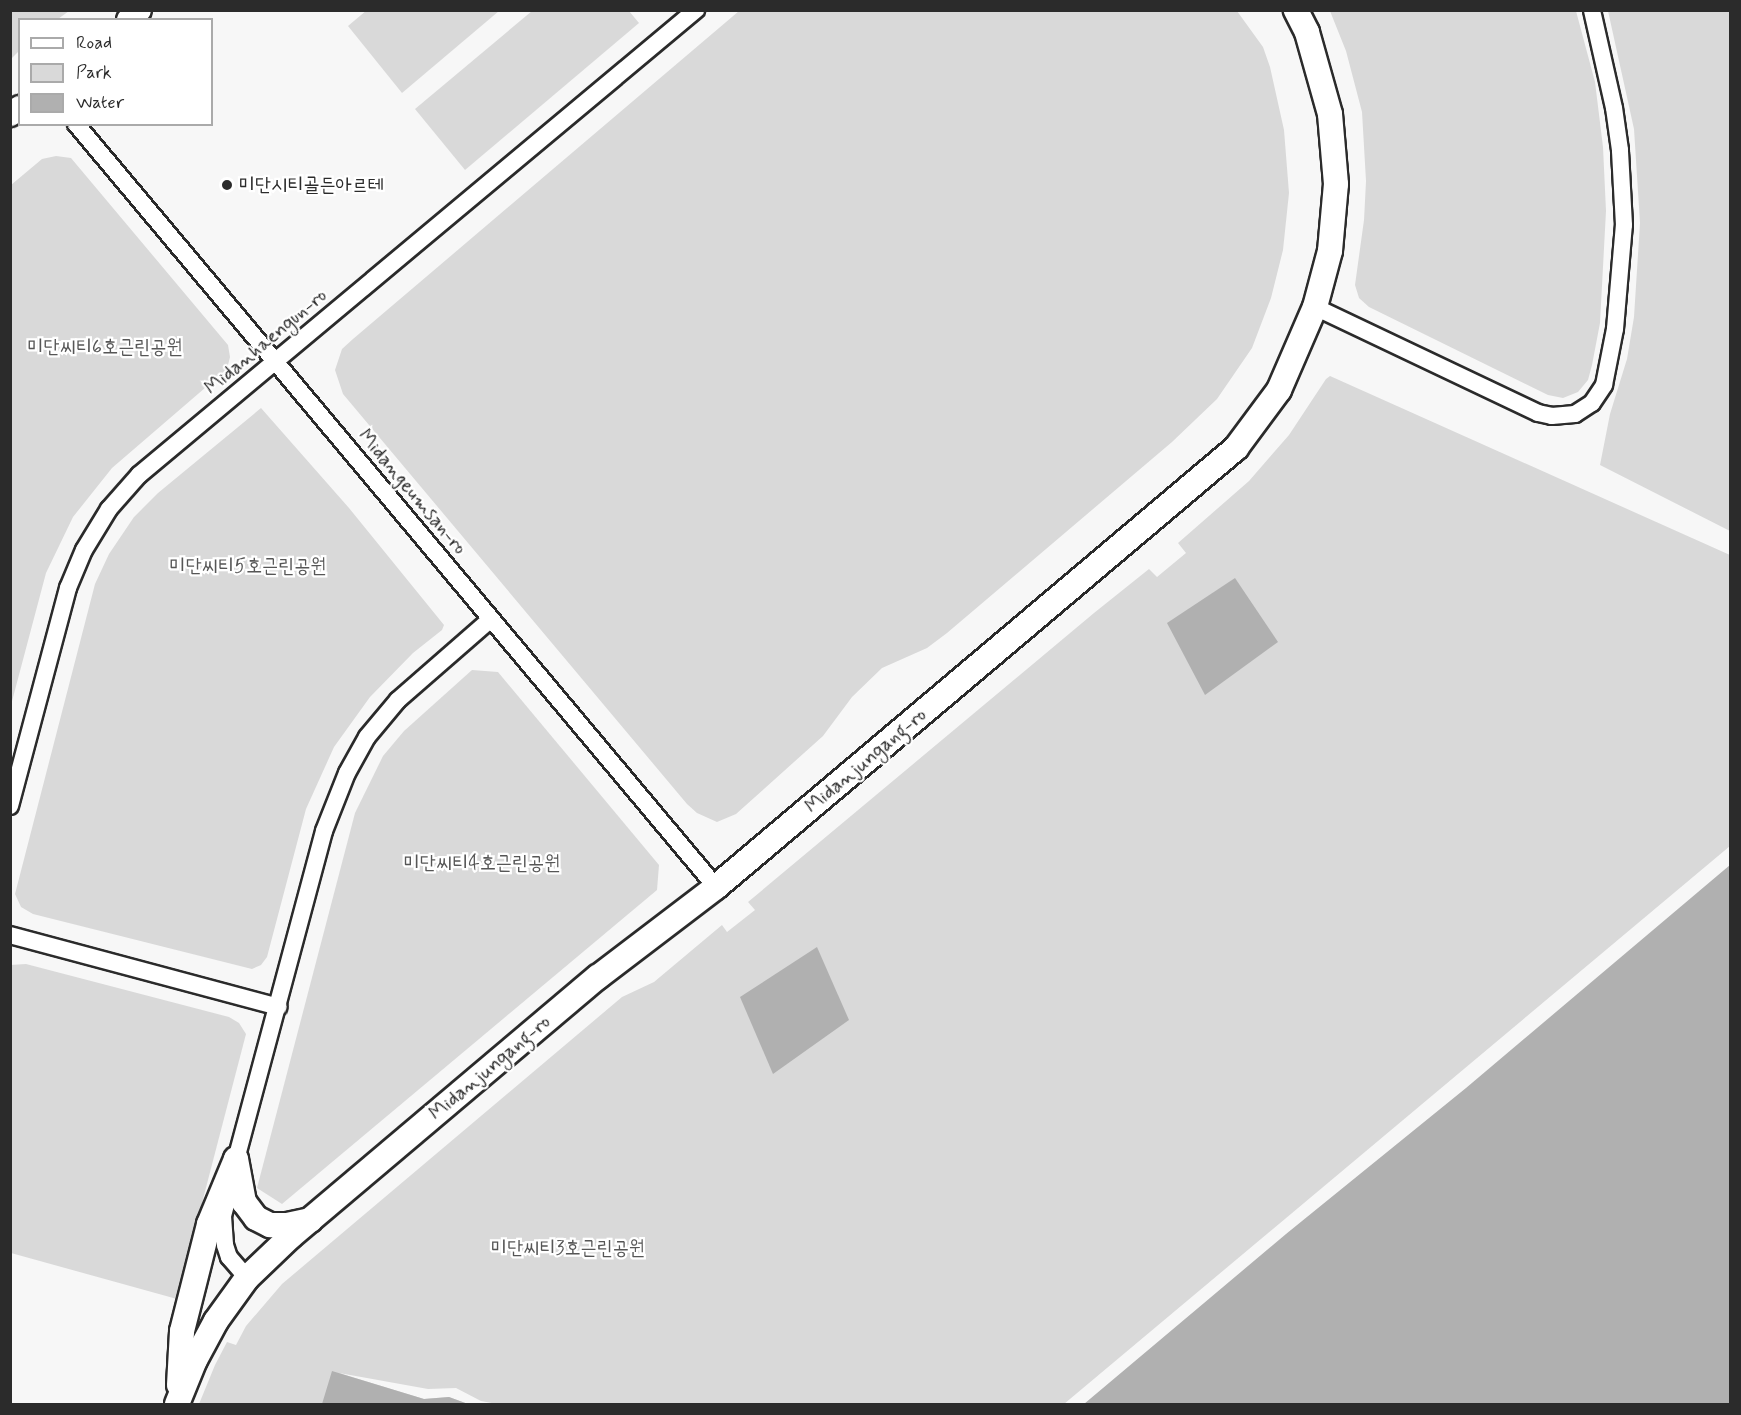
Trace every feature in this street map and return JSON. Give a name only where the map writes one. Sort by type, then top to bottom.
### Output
[{"type":"street","name":"Midanhaengun-ro","points":[[10,806],[68,588],[84,550],[109,509],[139,475],[696,10]]},
{"type":"street","name":"Midanjungang-ro","points":[[177,1404],[195,1360],[216,1321],[247,1278],[310,1220],[598,977],[716,887],[1236,448],[1279,390],[1315,307],[1330,251],[1336,184],[1330,114],[1307,32],[1296,10]]},
{"type":"street","points":[[1315,307],[1538,413],[1564,416],[1575,414],[1592,403],[1604,385],[1613,340],[1620,293],[1624,225],[1620,150],[1614,108],[1592,10]]},
{"type":"street","name":"Midangeumsan-ro","points":[[78,126],[716,887]]},
{"type":"street","points":[[247,1278],[229,1257],[223,1231],[223,1216],[236,1159],[324,831],[347,772],[367,737],[398,700],[490,619]]},
{"type":"street","points":[[10,935],[278,1007]]},
{"type":"street","points":[[236,1159],[244,1202],[256,1218],[270,1225],[287,1225],[310,1220]]},
{"type":"street","points":[[177,1404],[182,1331],[209,1224],[236,1159]]},
{"type":"green space","points":[[11,10],[69,10],[59,18],[18,18],[18,52],[11,59]]},
{"type":"green space","points":[[367,10],[499,11],[402,93],[348,26]]},
{"type":"green space","points":[[532,11],[629,11],[639,23],[465,170],[415,109]]},
{"type":"green space","points":[[739,11],[1237,11],[1263,47],[1270,67],[1284,130],[1289,193],[1283,250],[1271,298],[1252,348],[1217,399],[1172,442],[947,633],[927,648],[882,668],[852,697],[823,736],[736,814],[717,822],[697,813],[687,804],[343,394],[335,370],[342,349],[353,339]]},
{"type":"green space","points":[[1330,11],[1576,11],[1595,82],[1603,147],[1606,211],[1600,323],[1588,380],[1578,392],[1563,398],[1548,395],[1369,307],[1359,298],[1355,285],[1364,220],[1366,181],[1362,112],[1346,51]]},
{"type":"green space","points":[[1608,11],[1730,11],[1730,531],[1600,465],[1610,414],[1627,359],[1634,317],[1640,223],[1634,129]]},
{"type":"green space","name":"미단씨티6호근린공원","points":[[56,156],[71,158],[228,345],[230,357],[227,369],[112,468],[73,517],[46,573],[11,705],[11,185],[42,159]]},
{"type":"green space","name":"미단씨티3호근린공원","points":[[1330,376],[1730,555],[1730,846],[1064,1404],[497,1404],[481,1401],[456,1388],[428,1389],[339,1373],[424,1399],[449,1397],[468,1404],[199,1404],[227,1342],[236,1345],[246,1326],[282,1284],[622,997],[654,982],[722,925],[727,932],[755,910],[748,902],[1094,613],[1149,569],[1157,577],[1186,553],[1178,543],[1249,481],[1289,435]]},
{"type":"green space","name":"미단씨티5호근린공원","points":[[261,408],[349,508],[444,625],[442,630],[413,653],[370,697],[334,747],[306,809],[267,957],[261,965],[252,969],[33,914],[21,907],[15,894],[95,584],[109,554],[134,517],[158,493]]},
{"type":"green space","name":"미단씨티4호근린공원","points":[[472,670],[498,672],[659,865],[657,890],[282,1204],[257,1188],[355,813],[383,756],[404,731]]},
{"type":"green space","points":[[26,964],[229,1017],[239,1023],[246,1034],[177,1299],[11,1253],[10,965]]},
{"type":"water","points":[[1235,578],[1278,642],[1205,695],[1167,623]]},
{"type":"water","points":[[1730,865],[1730,1404],[1084,1404],[1286,1234],[1466,1088]]},
{"type":"water","points":[[817,947],[849,1020],[773,1074],[740,997]]},
{"type":"water","points":[[332,1371],[424,1399],[449,1397],[468,1404],[322,1404]]},
{"type":"place","name":"미단시티골든아르테","points":[[227,185]]}]
